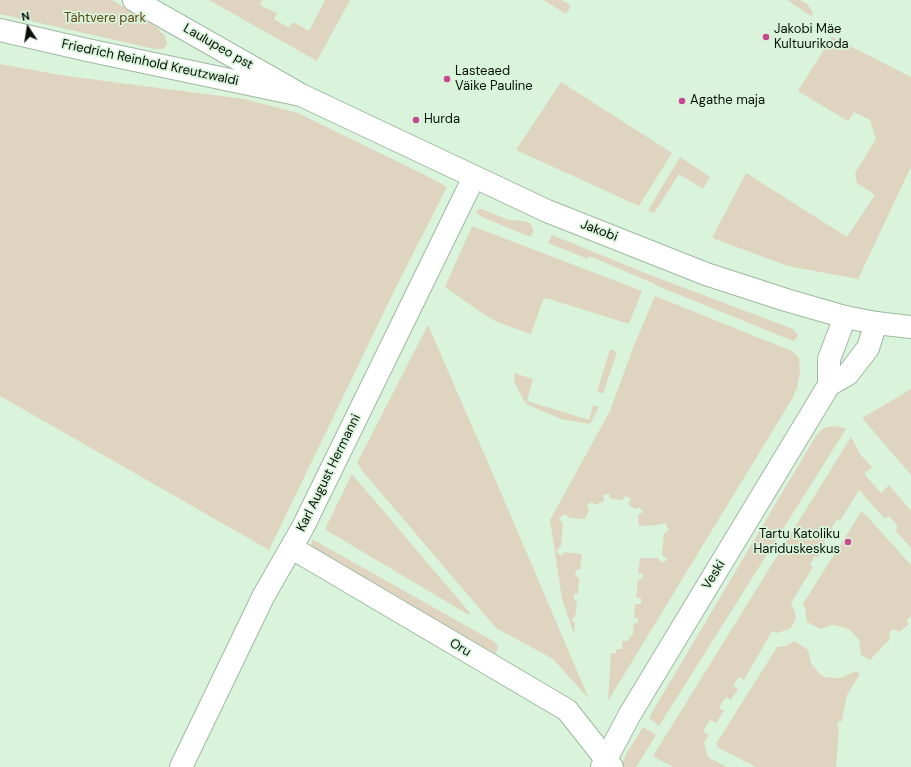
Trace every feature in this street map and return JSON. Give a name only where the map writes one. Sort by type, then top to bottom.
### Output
[{"type":"street","name":"Laulupeo pst","points":[[134,0],[301,95]]},
{"type":"street","name":"Friedrich Reinhold Kreutzwaldi","points":[[0,30],[301,95]]},
{"type":"street","name":"Jakobi","points":[[301,95],[547,211],[706,274],[786,300],[845,316],[876,323],[911,327]]},
{"type":"street","name":"Karl August Hermanni","points":[[180,767],[264,595],[292,548],[337,459],[474,177]]},
{"type":"street","points":[[829,385],[829,359],[845,316]]},
{"type":"street","name":"Veski","points":[[607,764],[635,705],[829,385],[848,374],[868,348],[876,323]]},
{"type":"street","name":"Oru","points":[[292,548],[567,710],[607,764]]},
{"type":"green space","name":"Tähtvere park","points":[[0,0],[112,0],[156,27],[165,36],[167,44],[163,49],[155,49],[0,14]]},
{"type":"green space","points":[[209,0],[262,0],[260,5],[277,13],[274,19],[289,28],[293,22],[309,31],[325,0],[350,0],[317,61]]},
{"type":"green space","points":[[543,0],[562,0],[571,6],[566,14]]},
{"type":"green space","points":[[787,0],[800,0],[807,4],[813,14],[811,16]]},
{"type":"green space","points":[[832,37],[911,77],[911,167],[858,279],[788,266],[712,238],[746,173],[847,237],[875,195],[857,183],[855,173],[876,139],[870,120],[854,112],[848,121],[798,91]]},
{"type":"green space","points":[[0,64],[66,76],[244,99],[298,113],[447,187],[397,285],[269,550],[0,396]]},
{"type":"green space","points":[[561,82],[672,153],[639,206],[516,150]]},
{"type":"green space","points":[[680,157],[710,177],[703,189],[679,174],[654,213],[648,210]]},
{"type":"green space","points":[[478,209],[482,209],[509,220],[530,223],[533,228],[533,232],[531,236],[528,236],[482,217],[476,212]]},
{"type":"green space","points":[[472,226],[642,291],[629,324],[546,298],[543,300],[531,334],[497,322],[485,315],[445,287]]},
{"type":"green space","points":[[552,235],[658,278],[793,329],[798,335],[793,341],[655,285],[589,256],[588,259],[548,243]]},
{"type":"green space","points":[[655,296],[792,351],[799,358],[800,372],[797,388],[792,399],[608,701],[611,653],[616,653],[616,649],[622,649],[622,641],[627,641],[633,634],[634,623],[638,623],[638,618],[634,618],[635,604],[641,604],[641,598],[636,597],[638,580],[642,579],[643,574],[638,573],[640,558],[658,558],[662,563],[668,559],[662,555],[664,534],[669,530],[665,523],[639,526],[638,515],[643,512],[639,507],[635,509],[628,504],[631,499],[625,496],[622,500],[611,499],[609,494],[603,495],[604,501],[595,505],[592,502],[587,505],[589,510],[585,519],[570,518],[565,514],[559,518],[563,524],[561,546],[556,552],[562,556],[564,552],[582,554],[580,570],[576,570],[575,577],[579,577],[578,594],[574,594],[574,600],[577,601],[575,617],[573,617],[573,622],[575,622],[574,634],[562,599],[550,520],[610,411],[633,348]]},
{"type":"green space","points":[[428,325],[589,699],[553,659],[496,628],[357,463]]},
{"type":"green space","points":[[610,349],[617,352],[603,394],[597,392]]},
{"type":"green space","points":[[514,373],[533,379],[527,401],[589,420],[593,405],[599,407],[590,424],[561,419],[526,404],[515,384]]},
{"type":"green space","points":[[911,389],[911,475],[862,418]]},
{"type":"green space","points":[[833,426],[846,429],[659,726],[649,718],[654,709],[817,434],[824,428]]},
{"type":"green space","points":[[851,437],[860,454],[872,467],[864,474],[881,493],[889,485],[911,511],[911,548],[895,530],[898,527],[889,516],[885,519],[859,490],[840,521],[837,519],[832,528],[835,531],[831,536],[828,535],[824,542],[826,544],[818,558],[815,556],[810,565],[813,567],[791,603],[796,619],[791,628],[778,633],[772,631],[744,680],[739,677],[733,686],[738,689],[731,700],[726,697],[719,708],[724,711],[716,723],[710,720],[703,731],[709,735],[704,743],[708,757],[727,767],[673,767],[653,756]]},
{"type":"green space","points":[[352,474],[470,613],[469,615],[326,530],[326,527]]},
{"type":"green space","points":[[861,512],[864,513],[911,565],[911,616],[907,620],[908,625],[899,632],[896,630],[891,630],[889,635],[890,639],[870,660],[861,655],[859,640],[850,630],[844,627],[832,625],[821,629],[807,622],[803,604]]},
{"type":"green space","points":[[312,539],[493,641],[498,646],[496,654],[314,553],[311,547]]},
{"type":"green space","points":[[795,641],[808,650],[811,663],[824,677],[841,678],[855,671],[860,674],[847,695],[842,721],[838,722],[837,725],[839,730],[836,767],[756,767],[719,748],[716,744],[777,647],[786,646]]},
{"type":"green space","points":[[643,727],[656,735],[636,767],[623,767],[626,754]]},
{"type":"place","name":"Jakobi Mäe Kultuurikoda","points":[[766,37]]},
{"type":"place","name":"Lasteaed Väike Pauline","points":[[447,79]]},
{"type":"place","name":"Agathe maja","points":[[682,101]]},
{"type":"place","name":"Hurda","points":[[416,120]]},
{"type":"place","name":"Tartu Katoliku Hariduskeskus","points":[[848,542]]}]
